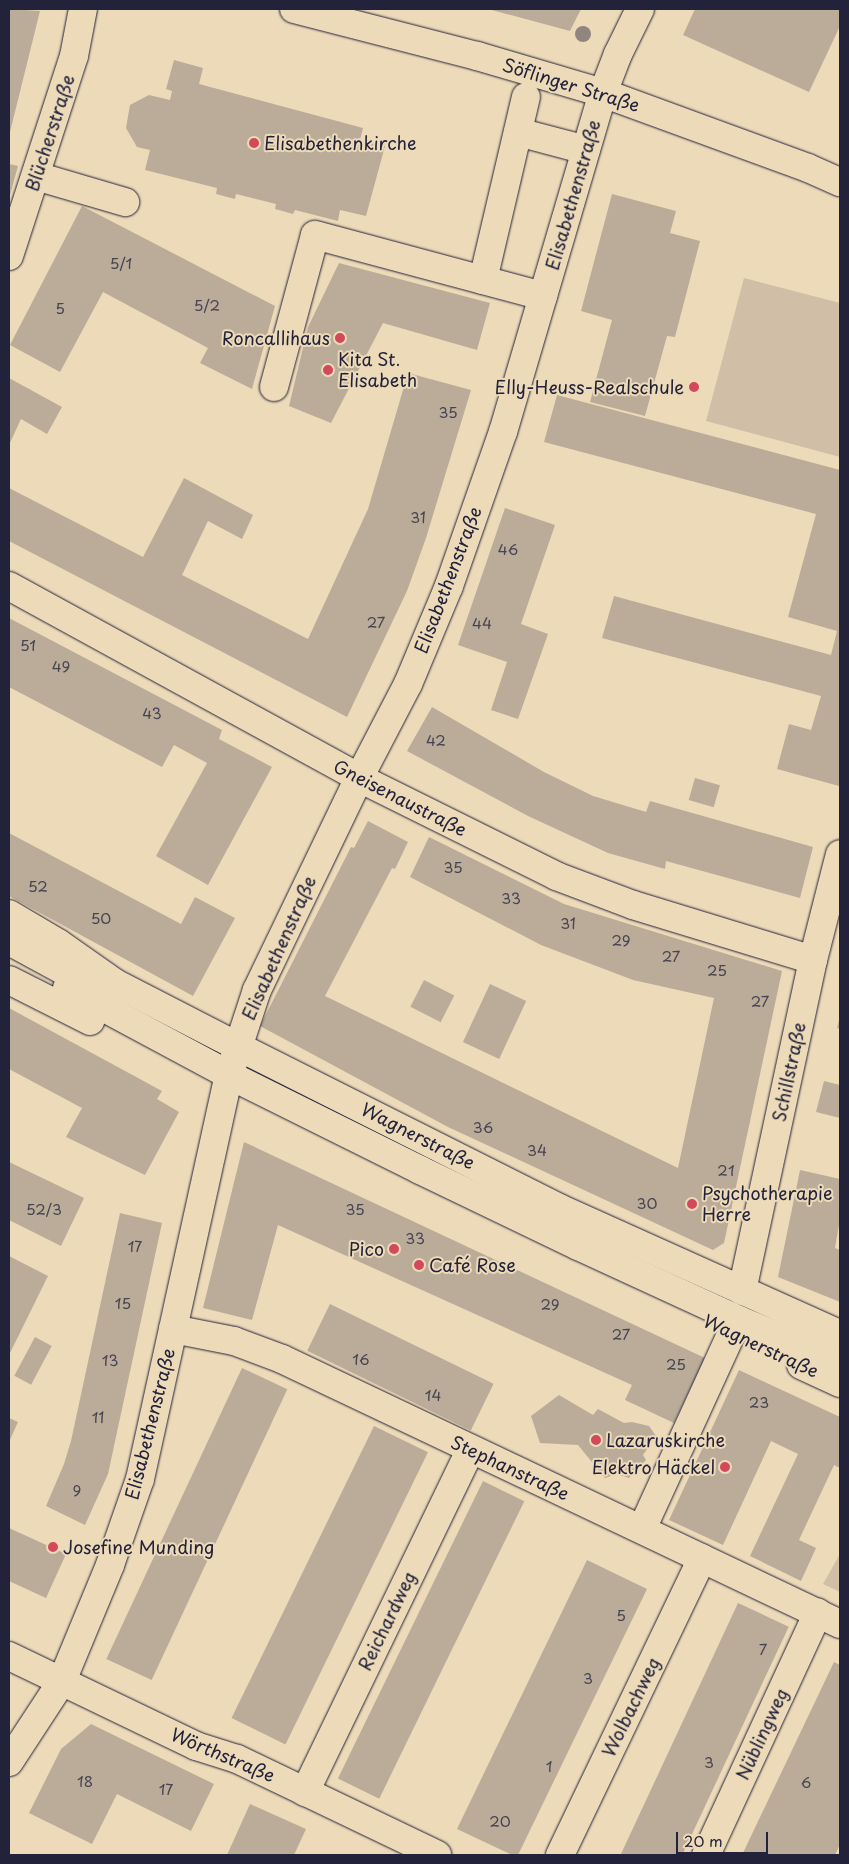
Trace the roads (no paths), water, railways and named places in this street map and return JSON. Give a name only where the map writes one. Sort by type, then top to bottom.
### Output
[{"type":"street","name":"Blücherstraße","points":[[9,256],[74,56],[83,9]]},
{"type":"street","name":"Söflinger Straße","points":[[294,9],[477,56],[603,93],[808,168],[840,182]]},
{"type":"street","name":"Elisabethenstraße","points":[[9,1762],[62,1681],[106,1574],[140,1479],[231,1069],[257,990],[359,778],[408,684],[449,586],[503,432],[603,93],[618,54],[640,9]]},
{"type":"street","points":[[483,280],[526,97]]},
{"type":"street","points":[[518,132],[586,150]]},
{"type":"street","points":[[36,176],[125,202]]},
{"type":"street","points":[[274,387],[315,235],[543,296]]},
{"type":"street","name":"Gneisenaustraße","points":[[9,586],[359,778],[556,876],[633,905],[813,960]]},
{"type":"street","name":"Schillstraße","points":[[742,1291],[813,960],[840,854]]},
{"type":"street","name":"Wagnerstraße","points":[[9,914],[58,943],[115,982],[231,1069],[499,1227],[840,1383]]},
{"type":"street","points":[[9,941],[231,1069],[428,1159],[587,1235],[840,1348]]},
{"type":"street","points":[[9,956],[578,1246],[739,1320],[840,1362]]},
{"type":"street","name":"Wagnerstraße","points":[[9,980],[231,1069],[558,1208],[840,1334]]},
{"type":"street","name":"Stephanstraße","points":[[173,1329],[234,1341],[282,1359],[829,1619]]},
{"type":"street","points":[[642,1529],[732,1332]]},
{"type":"street","name":"Reichardweg","points":[[305,1792],[470,1450]]},
{"type":"street","name":"Wolbachweg","points":[[560,1855],[702,1558]]},
{"type":"street","name":"Nüblingweg","points":[[706,1855],[829,1619]]},
{"type":"street","name":"Wörthstraße","points":[[9,1656],[196,1746],[237,1759],[437,1855]]},
{"type":"place","name":"Elisabethenkirche","points":[[254,143]]},
{"type":"place","name":"Roncallihaus","points":[[340,338]]},
{"type":"place","name":"Kita St. Elisabeth","points":[[328,370]]},
{"type":"place","name":"Elly-Heuss-Realschule","points":[[694,387]]},
{"type":"place","name":"Psychotherapie Herre","points":[[692,1204]]},
{"type":"place","name":"Pico","points":[[394,1249]]},
{"type":"place","name":"Café Rose","points":[[419,1265]]},
{"type":"place","name":"Lazaruskirche","points":[[596,1440]]},
{"type":"place","name":"Elektro Häckel","points":[[725,1467]]},
{"type":"place","name":"Josefine Munding","points":[[53,1547]]}]
